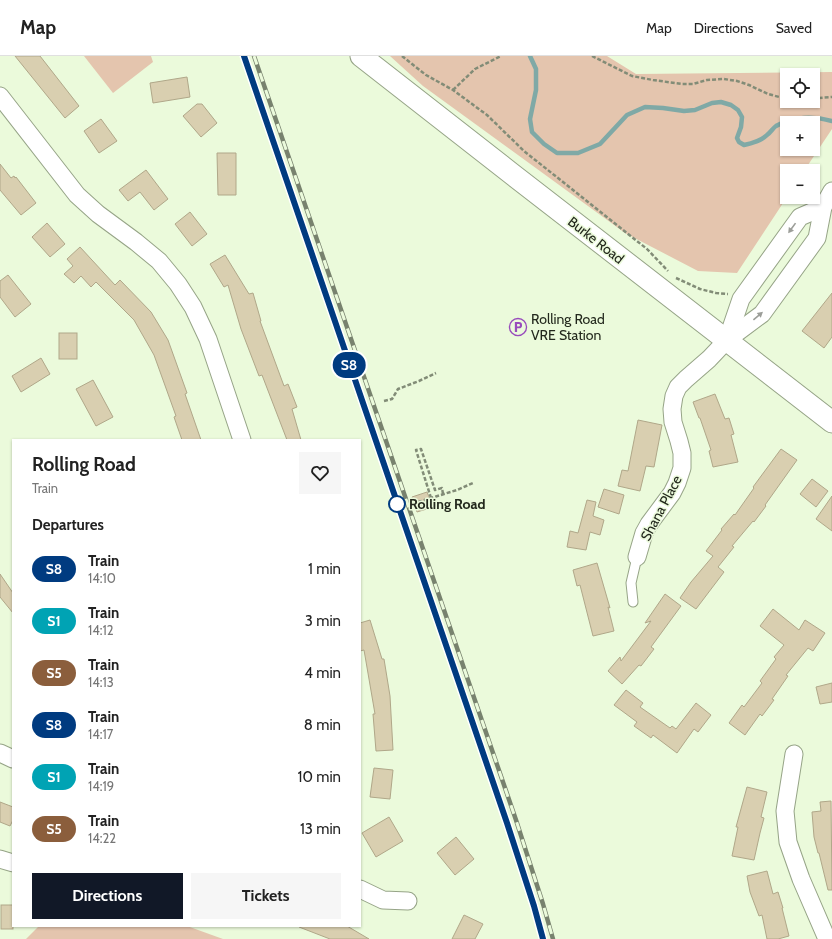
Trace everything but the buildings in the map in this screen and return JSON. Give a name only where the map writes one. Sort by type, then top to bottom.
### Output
[{"type":"street","name":"Burke Road","points":[[361,56],[832,422]]},
{"type":"street","points":[[0,96],[77,195],[98,214],[136,242],[158,261],[178,284],[193,307],[208,339],[242,439]]},
{"type":"street","points":[[727,340],[762,314],[817,238],[823,207],[832,191]]},
{"type":"street","points":[[727,340],[741,298],[800,217],[823,207]]},
{"type":"street","name":"Shana Place","points":[[637,557],[644,533],[672,493],[682,468],[682,453],[673,422],[672,410],[674,396],[678,387],[709,359],[727,340]]},
{"type":"street","points":[[0,753],[12,759]]},
{"type":"street","points":[[794,754],[784,811],[788,842],[801,879],[827,939]]},
{"type":"street","points":[[0,859],[12,863]]},
{"type":"street","points":[[361,889],[383,900],[408,901]]},
{"type":"lane","name":"Shana Place","points":[[633,602],[631,583],[637,557]]},
{"type":"path","points":[[402,56],[426,75],[453,90],[487,115],[524,152],[647,249],[672,276],[700,289],[728,294],[740,302]]},
{"type":"path","points":[[453,90],[475,69],[501,56]]},
{"type":"path","points":[[592,56],[632,76],[682,84],[693,84],[707,80],[724,79],[737,81],[768,94],[780,97]]},
{"type":"path","points":[[820,98],[832,97]]},
{"type":"path","points":[[384,401],[392,399],[398,389],[436,373]]},
{"type":"path","points":[[431,498],[416,450],[422,449],[435,490],[442,488],[444,494]]},
{"type":"path","points":[[418,502],[457,490],[473,483]]},
{"type":"shaded area","points":[[84,56],[151,56],[153,62],[113,93]]},
{"type":"shaded area","points":[[390,56],[607,56],[636,74],[780,73],[780,108],[820,108],[820,72],[832,72],[832,129],[820,147],[820,116],[780,116],[780,156],[814,156],[809,164],[780,164],[780,204],[782,204],[737,273],[698,271],[625,233],[423,86]]},
{"type":"shaded area","points":[[38,927],[190,927],[223,939],[26,939]]},
{"type":"waterway","points":[[530,56],[536,69],[536,90],[530,119],[532,132],[544,144],[557,153],[578,153],[600,144],[627,115],[645,107],[684,111],[695,110],[712,103],[721,102],[731,105],[738,110],[742,117],[741,127],[737,138],[739,142],[744,145],[754,143],[765,137],[776,126],[789,120],[818,118],[832,121]]},
{"type":"railway","points":[[244,56],[507,823],[543,939]]},
{"type":"railway","points":[[254,56],[516,820],[553,939]]},
{"type":"train","name":"S8","points":[[244,56],[507,823],[543,939]]},
{"type":"place","name":"Rolling Road VRE Station","points":[[518,327]]},
{"type":"place","name":"Rolling Road","points":[[397,504]]}]
